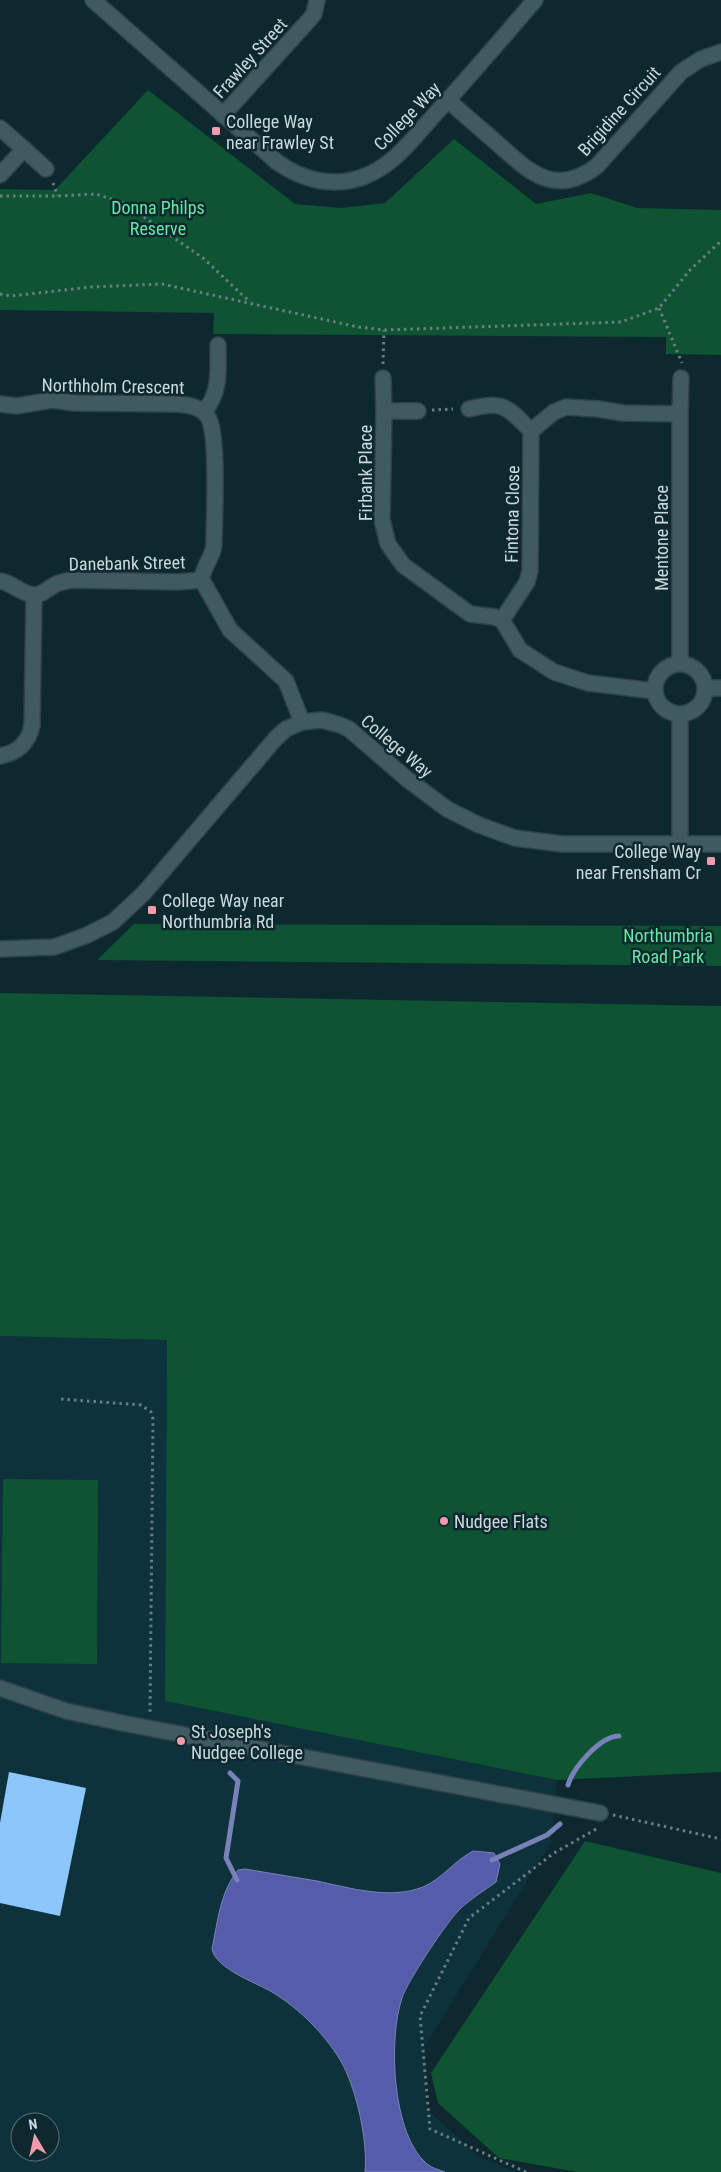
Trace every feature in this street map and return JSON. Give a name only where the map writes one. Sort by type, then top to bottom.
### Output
[{"type":"street","name":"College Way","points":[[93,0],[277,162],[296,174],[319,181],[343,182],[363,177],[382,168],[403,150],[535,0]]},
{"type":"street","name":"Frawley Street","points":[[223,115],[314,14],[317,0]]},
{"type":"street","name":"Brigidine Circuit","points":[[448,100],[532,173],[548,180],[570,180],[589,172],[597,166],[680,72],[701,59],[721,52]]},
{"type":"street","points":[[0,128],[46,169]]},
{"type":"street","points":[[0,175],[24,149]]},
{"type":"street","points":[[204,412],[213,400],[217,387],[218,345]]},
{"type":"street","name":"Firbank Place","points":[[383,378],[382,512],[384,533],[388,544],[403,565],[462,610],[476,616],[490,616],[502,620]]},
{"type":"street","name":"Mentone Place","points":[[680,663],[681,378]]},
{"type":"street","name":"Northholm Crescent","points":[[0,404],[17,406],[52,400],[75,403],[176,404],[193,406],[204,412],[211,423],[214,435],[214,545],[212,557],[204,568],[202,580]]},
{"type":"street","points":[[469,409],[491,404],[510,410],[531,431],[554,412],[570,407],[622,413],[680,414]]},
{"type":"street","name":"Firbank Place","points":[[384,410],[418,411]]},
{"type":"street","name":"Fintona Close","points":[[502,620],[527,582],[530,571],[531,431]]},
{"type":"street","name":"Danebank Street","points":[[34,595],[57,584],[72,580],[178,582],[202,580]]},
{"type":"street","points":[[202,580],[230,630],[286,681],[302,722]]},
{"type":"street","points":[[0,581],[11,584],[24,593],[34,595],[32,724],[30,733],[21,747],[0,756]]},
{"type":"street","points":[[502,620],[520,650],[554,672],[588,683],[654,691]]},
{"type":"street","points":[[680,663],[695,668],[704,680],[705,688],[704,696],[695,709],[680,714],[665,710],[656,698],[654,691],[655,682],[664,668],[680,663]]},
{"type":"street","points":[[705,688],[721,688]]},
{"type":"street","points":[[680,714],[680,844]]},
{"type":"street","name":"College Way","points":[[0,949],[54,946],[98,930],[124,913],[276,738],[286,729],[302,722],[313,720],[331,722],[348,729],[407,779],[447,809],[496,832],[529,840],[562,844],[721,844]]},
{"type":"street","points":[[0,1688],[66,1711],[604,1820]]},
{"type":"path","points":[[0,196],[96,194],[124,203],[203,258],[251,302]]},
{"type":"path","points":[[0,294],[11,296],[91,287],[162,284],[358,327],[384,330],[621,322],[659,308],[690,270],[721,241]]},
{"type":"path","points":[[659,308],[682,363],[681,378]]},
{"type":"path","points":[[383,378],[384,330]]},
{"type":"path","points":[[418,411],[469,409]]},
{"type":"path","points":[[61,1399],[141,1405],[151,1412],[153,1419],[150,1706],[147,1728]]},
{"type":"path","points":[[604,1820],[618,1817]]},
{"type":"path","points":[[526,2172],[430,2129],[420,2016],[469,1918],[554,1853],[604,1820],[618,1817],[721,1839]]},
{"type":"shaded area","name":"St Joseph's Nudgee College","points":[[0,1336],[167,1340],[165,1701],[557,1780],[551,1842],[425,2046],[426,2109],[481,2158],[517,2172],[0,2172]]},
{"type":"green space","name":"Donna Philps Reserve","points":[[148,90],[295,204],[341,208],[385,203],[454,139],[536,204],[591,193],[637,208],[721,210],[721,355],[666,354],[666,337],[213,334],[214,313],[0,310],[0,189],[55,190]]},
{"type":"green space","name":"Northumbria Road Park","points":[[134,924],[721,926],[721,966],[97,960]]},
{"type":"green space","name":"Nudgee Flats","points":[[0,993],[721,1006],[721,1772],[557,1780],[165,1701],[167,1340],[0,1336]]},
{"type":"green space","points":[[3,1479],[98,1480],[97,1664],[1,1663]]},
{"type":"green space","points":[[585,1841],[721,1873],[721,2172],[577,2172],[499,2158],[438,2103],[431,2073]]},
{"type":"water","points":[[473,1851],[494,1853],[500,1864],[496,1882],[474,1897],[456,1913],[429,1951],[405,1990],[395,2037],[396,2086],[406,2132],[415,2150],[427,2164],[445,2172],[365,2172],[365,2146],[357,2103],[348,2076],[337,2054],[312,2024],[292,2006],[272,1992],[228,1969],[215,1956],[212,1949],[223,1897],[238,1870],[245,1869],[370,1892],[397,1893],[410,1891],[430,1884]]},
{"type":"building","points":[[9,1772],[86,1788],[60,1916],[0,1903],[0,1823]]},
{"type":"waterway","points":[[568,1785],[575,1770],[588,1754],[604,1741],[619,1736]]},
{"type":"waterway","points":[[230,1773],[238,1781],[226,1858],[237,1880]]},
{"type":"waterway","points":[[492,1860],[547,1835],[560,1824]]},
{"type":"place","name":"College Way near Frawley St","points":[[216,131]]},
{"type":"place","name":"College Way near Frensham Cr","points":[[711,861]]},
{"type":"place","name":"College Way near Northumbria Rd","points":[[152,910]]},
{"type":"place","name":"Nudgee Flats","points":[[444,1521]]},
{"type":"place","name":"St Joseph's Nudgee College","points":[[181,1741]]}]
